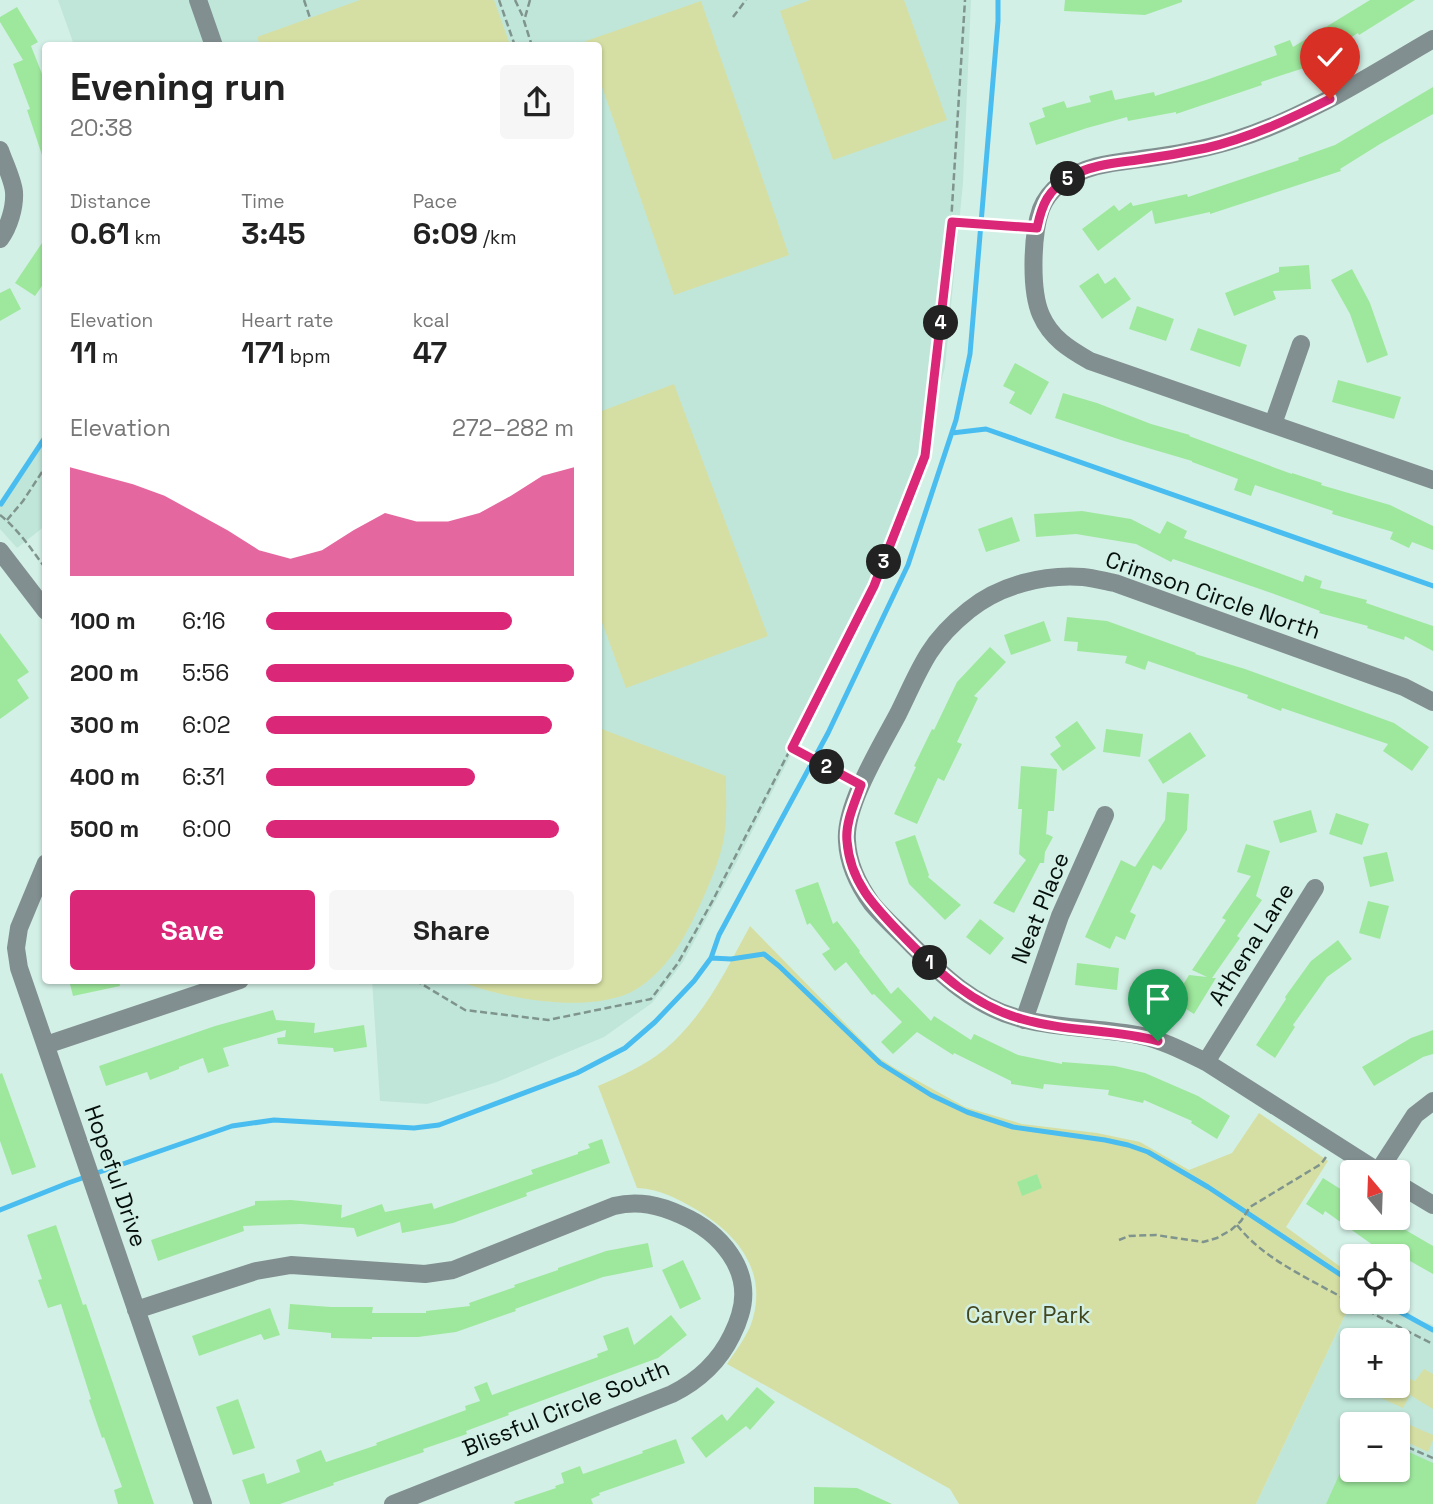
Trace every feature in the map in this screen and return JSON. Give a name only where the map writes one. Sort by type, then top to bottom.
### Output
[{"type":"street","points":[[198,0],[213,42]]},
{"type":"street","points":[[1433,39],[1330,99],[1268,128],[1205,148],[1092,168],[1072,175],[1047,197],[1041,210],[1034,258],[1035,294],[1041,314],[1051,332],[1067,348],[1090,361],[1433,480]]},
{"type":"street","points":[[0,150],[14,191],[12,213],[0,239]]},
{"type":"street","points":[[1273,424],[1301,344]]},
{"type":"street","points":[[0,551],[42,606]]},
{"type":"street","name":"Crimson Circle North","points":[[1359,1160],[1206,1062],[1158,1041],[1140,1036],[1056,1027],[1024,1020],[1002,1013],[958,988],[936,970],[873,905],[860,885],[851,863],[846,839],[850,816],[861,785],[930,652],[947,630],[970,609],[1021,583],[1051,577],[1083,577],[1115,583],[1404,687],[1433,702]]},
{"type":"street","name":"Neat Place","points":[[1024,1020],[1060,916],[1105,815]]},
{"type":"street","name":"Hopeful Drive","points":[[42,873],[19,928],[16,948],[19,968],[203,1504]]},
{"type":"street","name":"Athena Lane","points":[[1206,1062],[1315,888]]},
{"type":"street","points":[[46,1045],[228,984]]},
{"type":"street","points":[[1386,1160],[1415,1115],[1433,1101]]},
{"type":"street","points":[[1410,1191],[1433,1205]]},
{"type":"street","name":"Blissful Circle South","points":[[136,1310],[256,1271],[291,1265],[425,1274],[453,1270],[614,1206],[635,1202],[665,1208],[692,1220],[715,1236],[728,1250],[739,1270],[744,1287],[740,1316],[722,1352],[694,1382],[672,1394],[393,1504]]},
{"type":"path","points":[[304,0],[310,18]]},
{"type":"path","points":[[499,0],[514,42]]},
{"type":"path","points":[[515,0],[531,42]]},
{"type":"path","points":[[524,21],[530,0]]},
{"type":"path","points":[[733,17],[746,0]]},
{"type":"path","points":[[422,984],[465,1010],[548,1020],[651,999],[678,963],[713,900],[874,586],[925,456],[952,222],[965,0]]},
{"type":"path","points":[[952,222],[1037,228]]},
{"type":"path","points":[[7,520],[42,472]]},
{"type":"path","points":[[0,515],[42,564]]},
{"type":"path","points":[[6,531],[12,526]]},
{"type":"path","points":[[792,748],[861,785]]},
{"type":"path","points":[[1119,1240],[1129,1236],[1156,1235],[1203,1242],[1217,1238],[1237,1225],[1250,1207],[1321,1164],[1330,1153]]},
{"type":"path","points":[[1237,1225],[1245,1235],[1282,1265],[1433,1344]]},
{"type":"path","points":[[1410,1448],[1433,1458]]},
{"type":"shaded area","points":[[58,0],[971,0],[963,183],[945,367],[908,505],[878,583],[683,962],[652,1003],[604,1037],[497,1082],[427,1104],[380,1101],[372,984],[602,984],[602,42],[73,42]]},
{"type":"shaded area","points":[[42,440],[42,528],[17,548],[0,529],[0,506]]},
{"type":"shaded area","points":[[1345,1314],[1410,1314],[1433,1325],[1433,1504],[1256,1504]]},
{"type":"green space","points":[[360,0],[494,0],[509,42],[259,42],[257,37]]},
{"type":"green space","points":[[810,0],[904,0],[947,120],[833,160],[780,11]]},
{"type":"green space","points":[[701,1],[789,255],[674,295],[602,87],[602,42],[586,41]]},
{"type":"green space","points":[[674,384],[768,636],[626,688],[602,622],[602,411]]},
{"type":"green space","points":[[602,729],[726,776],[726,823],[721,851],[691,923],[677,949],[658,972],[635,990],[617,998],[595,1002],[546,1002],[467,984],[602,984]]},
{"type":"green space","name":"Carver Park","points":[[750,926],[878,1057],[965,1107],[1022,1124],[1097,1133],[1140,1142],[1189,1170],[1232,1153],[1259,1113],[1328,1161],[1286,1227],[1340,1266],[1340,1314],[1345,1314],[1256,1504],[959,1504],[950,1489],[727,1364],[748,1332],[755,1308],[756,1290],[747,1259],[726,1232],[697,1210],[661,1192],[637,1188],[598,1086],[648,1061],[678,1037],[702,1008]]},
{"type":"green space","points":[[1424,1369],[1433,1374],[1433,1409],[1410,1395],[1410,1379],[1415,1381]]},
{"type":"green space","points":[[1381,1398],[1408,1398],[1403,1408]]},
{"type":"green space","points":[[1410,1425],[1433,1435],[1428,1452],[1410,1444]]},
{"type":"building","points":[[1065,0],[1182,2],[1145,15],[1064,11]]},
{"type":"building","points":[[1370,0],[1415,0],[1307,67],[1261,82],[1262,85],[1176,114],[1128,121],[1127,117],[1036,145],[1029,123],[1045,117],[1042,108],[1064,101],[1067,108],[1091,102],[1089,96],[1112,90],[1115,100],[1154,92],[1155,96],[1206,80],[1277,55],[1274,46],[1290,40],[1293,47]]},
{"type":"building","points":[[17,7],[38,42],[31,46],[42,74],[42,155],[27,110],[30,109],[13,64],[23,60],[0,22],[0,17]]},
{"type":"building","points":[[1433,87],[1433,114],[1380,144],[1340,169],[1341,171],[1210,214],[1155,224],[1152,210],[1098,251],[1082,229],[1114,205],[1119,211],[1131,202],[1133,206],[1187,194],[1188,197],[1299,160],[1298,158],[1335,145]]},
{"type":"building","points":[[42,243],[42,286],[35,296],[15,283]]},
{"type":"building","points":[[1309,265],[1311,289],[1273,291],[1276,299],[1234,316],[1225,293],[1279,272],[1279,267]]},
{"type":"building","points":[[1352,269],[1370,303],[1388,355],[1367,363],[1350,314],[1331,280]]},
{"type":"building","points":[[1098,273],[1105,284],[1115,277],[1131,299],[1102,319],[1079,286]]},
{"type":"building","points":[[10,288],[21,309],[0,321],[0,293]]},
{"type":"building","points":[[1137,306],[1174,319],[1166,341],[1129,329]]},
{"type":"building","points":[[1198,328],[1247,345],[1240,367],[1190,350]]},
{"type":"building","points":[[1015,363],[1049,382],[1031,415],[1009,403],[1015,392],[1003,386]]},
{"type":"building","points":[[1338,380],[1401,397],[1394,419],[1332,402]]},
{"type":"building","points":[[1063,393],[1190,435],[1322,483],[1321,485],[1390,505],[1433,526],[1433,550],[1412,542],[1409,548],[1390,539],[1393,532],[1332,514],[1333,511],[1255,485],[1251,496],[1234,490],[1238,479],[1192,461],[1055,418]]},
{"type":"building","points":[[1082,511],[1131,519],[1160,534],[1167,521],[1187,531],[1184,538],[1303,582],[1305,575],[1322,581],[1320,588],[1367,600],[1366,603],[1433,626],[1433,651],[1405,636],[1404,640],[1367,628],[1368,626],[1319,613],[1320,611],[1173,559],[1171,562],[1136,544],[1076,534],[1036,537],[1034,514]]},
{"type":"building","points":[[1012,517],[1020,541],[986,552],[978,529]]},
{"type":"building","points":[[1067,617],[1107,621],[1195,654],[1245,669],[1394,723],[1429,747],[1412,771],[1383,751],[1388,744],[1282,708],[1281,711],[1247,698],[1248,695],[1148,661],[1145,670],[1125,663],[1127,656],[1077,651],[1078,642],[1064,641]]},
{"type":"building","points":[[1044,621],[1051,641],[1011,655],[1004,635]]},
{"type":"building","points":[[0,633],[29,672],[17,680],[29,698],[0,719]]},
{"type":"building","points":[[990,647],[1006,662],[974,696],[978,698],[957,742],[962,744],[944,781],[938,778],[917,824],[894,814],[916,767],[914,766],[957,682]]},
{"type":"building","points":[[1077,721],[1096,748],[1063,771],[1050,754],[1061,746],[1055,737]]},
{"type":"building","points":[[1106,729],[1143,734],[1140,757],[1103,752]]},
{"type":"building","points":[[1190,732],[1206,756],[1163,784],[1148,760]]},
{"type":"building","points":[[1021,766],[1057,769],[1054,811],[1048,811],[1046,835],[1053,837],[1045,852],[1044,863],[1040,863],[1014,913],[993,903],[1026,860],[1019,854]]},
{"type":"building","points":[[1167,792],[1189,794],[1187,830],[1161,870],[1153,865],[1130,912],[1136,915],[1125,940],[1116,936],[1110,949],[1085,937],[1121,860],[1135,867],[1165,820]]},
{"type":"building","points":[[1311,810],[1317,832],[1280,843],[1273,821]]},
{"type":"building","points":[[1336,813],[1369,824],[1362,845],[1329,834]]},
{"type":"building","points":[[915,835],[928,877],[961,905],[945,920],[909,884],[895,842]]},
{"type":"building","points":[[1246,844],[1270,851],[1256,896],[1262,900],[1237,936],[1240,938],[1212,978],[1216,978],[1194,1014],[1173,1001],[1189,975],[1207,977],[1192,970],[1226,920],[1222,918],[1251,876],[1237,872]]},
{"type":"building","points":[[1387,852],[1394,881],[1370,887],[1363,857]]},
{"type":"building","points":[[818,882],[833,924],[837,921],[891,994],[898,987],[931,1021],[934,1016],[971,1040],[974,1034],[1018,1055],[1062,1064],[1115,1066],[1145,1073],[1198,1096],[1230,1116],[1217,1139],[1191,1123],[1192,1121],[1144,1100],[1143,1103],[1108,1095],[1109,1090],[1044,1084],[1043,1089],[1011,1084],[1011,1081],[954,1053],[953,1055],[917,1032],[893,1054],[881,1042],[902,1022],[872,995],[846,962],[835,971],[822,954],[830,949],[810,923],[807,925],[795,890]]},
{"type":"building","points":[[1368,901],[1389,906],[1380,939],[1359,933]]},
{"type":"building","points":[[980,919],[1004,938],[990,955],[966,937]]},
{"type":"building","points":[[1338,940],[1352,959],[1327,977],[1293,1025],[1295,1027],[1275,1058],[1256,1045],[1311,961]]},
{"type":"building","points":[[1077,963],[1119,968],[1117,990],[1075,985]]},
{"type":"building","points":[[70,984],[120,984],[120,986],[73,996]]},
{"type":"building","points":[[273,1010],[276,1020],[315,1023],[314,1033],[364,1025],[367,1047],[334,1052],[333,1048],[278,1044],[277,1038],[285,1037],[286,1030],[223,1048],[229,1066],[208,1073],[203,1058],[150,1080],[147,1072],[106,1086],[99,1066],[215,1026]]},
{"type":"building","points":[[1433,1030],[1433,1054],[1423,1057],[1374,1086],[1362,1067],[1411,1038]]},
{"type":"building","points":[[2,1073],[36,1167],[12,1175],[0,1141]]},
{"type":"building","points":[[602,1139],[610,1163],[453,1223],[402,1233],[400,1222],[357,1237],[354,1228],[301,1224],[243,1226],[244,1231],[158,1261],[151,1240],[255,1205],[255,1201],[291,1200],[342,1205],[341,1218],[382,1204],[385,1212],[432,1203],[434,1209],[533,1174],[531,1170],[578,1154],[590,1148],[588,1144]]},
{"type":"building","points":[[1037,1174],[1042,1188],[1022,1196],[1017,1182]]},
{"type":"building","points":[[1323,1178],[1340,1189],[1340,1222],[1325,1211],[1323,1215],[1306,1204]]},
{"type":"building","points":[[56,1225],[83,1305],[86,1304],[154,1504],[118,1504],[114,1490],[122,1487],[89,1400],[91,1399],[61,1304],[48,1308],[38,1280],[42,1279],[27,1235]]},
{"type":"building","points":[[1352,1230],[1406,1230],[1433,1246],[1433,1274],[1410,1261],[1410,1244],[1371,1244]]},
{"type":"building","points":[[648,1243],[653,1267],[603,1277],[456,1332],[372,1339],[331,1338],[331,1333],[288,1329],[290,1304],[373,1307],[372,1313],[426,1313],[470,1306],[469,1303],[606,1251]]},
{"type":"building","points":[[683,1260],[701,1299],[680,1309],[662,1270]]},
{"type":"building","points":[[270,1308],[280,1335],[264,1340],[261,1334],[199,1356],[192,1336]]},
{"type":"building","points":[[671,1315],[687,1335],[658,1358],[508,1413],[509,1415],[466,1431],[467,1434],[423,1449],[424,1452],[333,1483],[334,1485],[280,1504],[250,1504],[242,1480],[264,1473],[267,1484],[300,1472],[296,1460],[321,1450],[326,1462],[377,1445],[376,1443],[466,1410],[465,1406],[480,1401],[474,1387],[487,1382],[492,1395],[598,1357],[597,1354],[608,1350],[603,1336],[628,1327],[634,1345]]},
{"type":"building","points":[[757,1387],[775,1402],[750,1430],[746,1426],[706,1458],[691,1438],[722,1414],[727,1421]]},
{"type":"building","points":[[238,1399],[255,1448],[233,1455],[216,1407]]},
{"type":"building","points":[[676,1439],[685,1463],[599,1493],[600,1495],[591,1499],[593,1504],[514,1502],[556,1488],[555,1486],[564,1483],[561,1473],[580,1466],[583,1474]]},
{"type":"building","points":[[1410,1452],[1433,1463],[1433,1504],[1326,1504],[1340,1473],[1340,1482],[1410,1482]]},
{"type":"building","points":[[814,1487],[857,1488],[892,1504],[814,1504]]},
{"type":"waterway","points":[[0,1210],[68,1183],[232,1126],[274,1120],[414,1128],[439,1125],[577,1073],[625,1048],[655,1022],[694,981],[711,958],[719,935],[828,733],[908,565],[956,420],[970,354],[998,0]]},
{"type":"waterway","points":[[952,433],[986,429],[1433,586]]},
{"type":"waterway","points":[[1,504],[42,442]]},
{"type":"waterway","points":[[711,958],[731,959],[764,954],[880,1063],[931,1095],[967,1112],[1013,1127],[1105,1140],[1148,1152],[1208,1187],[1340,1274]]},
{"type":"waterway","points":[[1404,1314],[1433,1330]]},
{"type":"route","points":[[1158,1041],[1140,1036],[1056,1027],[1024,1020],[1002,1013],[958,988],[936,970],[873,905],[860,885],[851,863],[846,839],[850,816],[861,785],[792,748],[874,586],[925,456],[952,222],[1037,228],[1047,197],[1072,175],[1092,168],[1235,140],[1330,99]]}]
